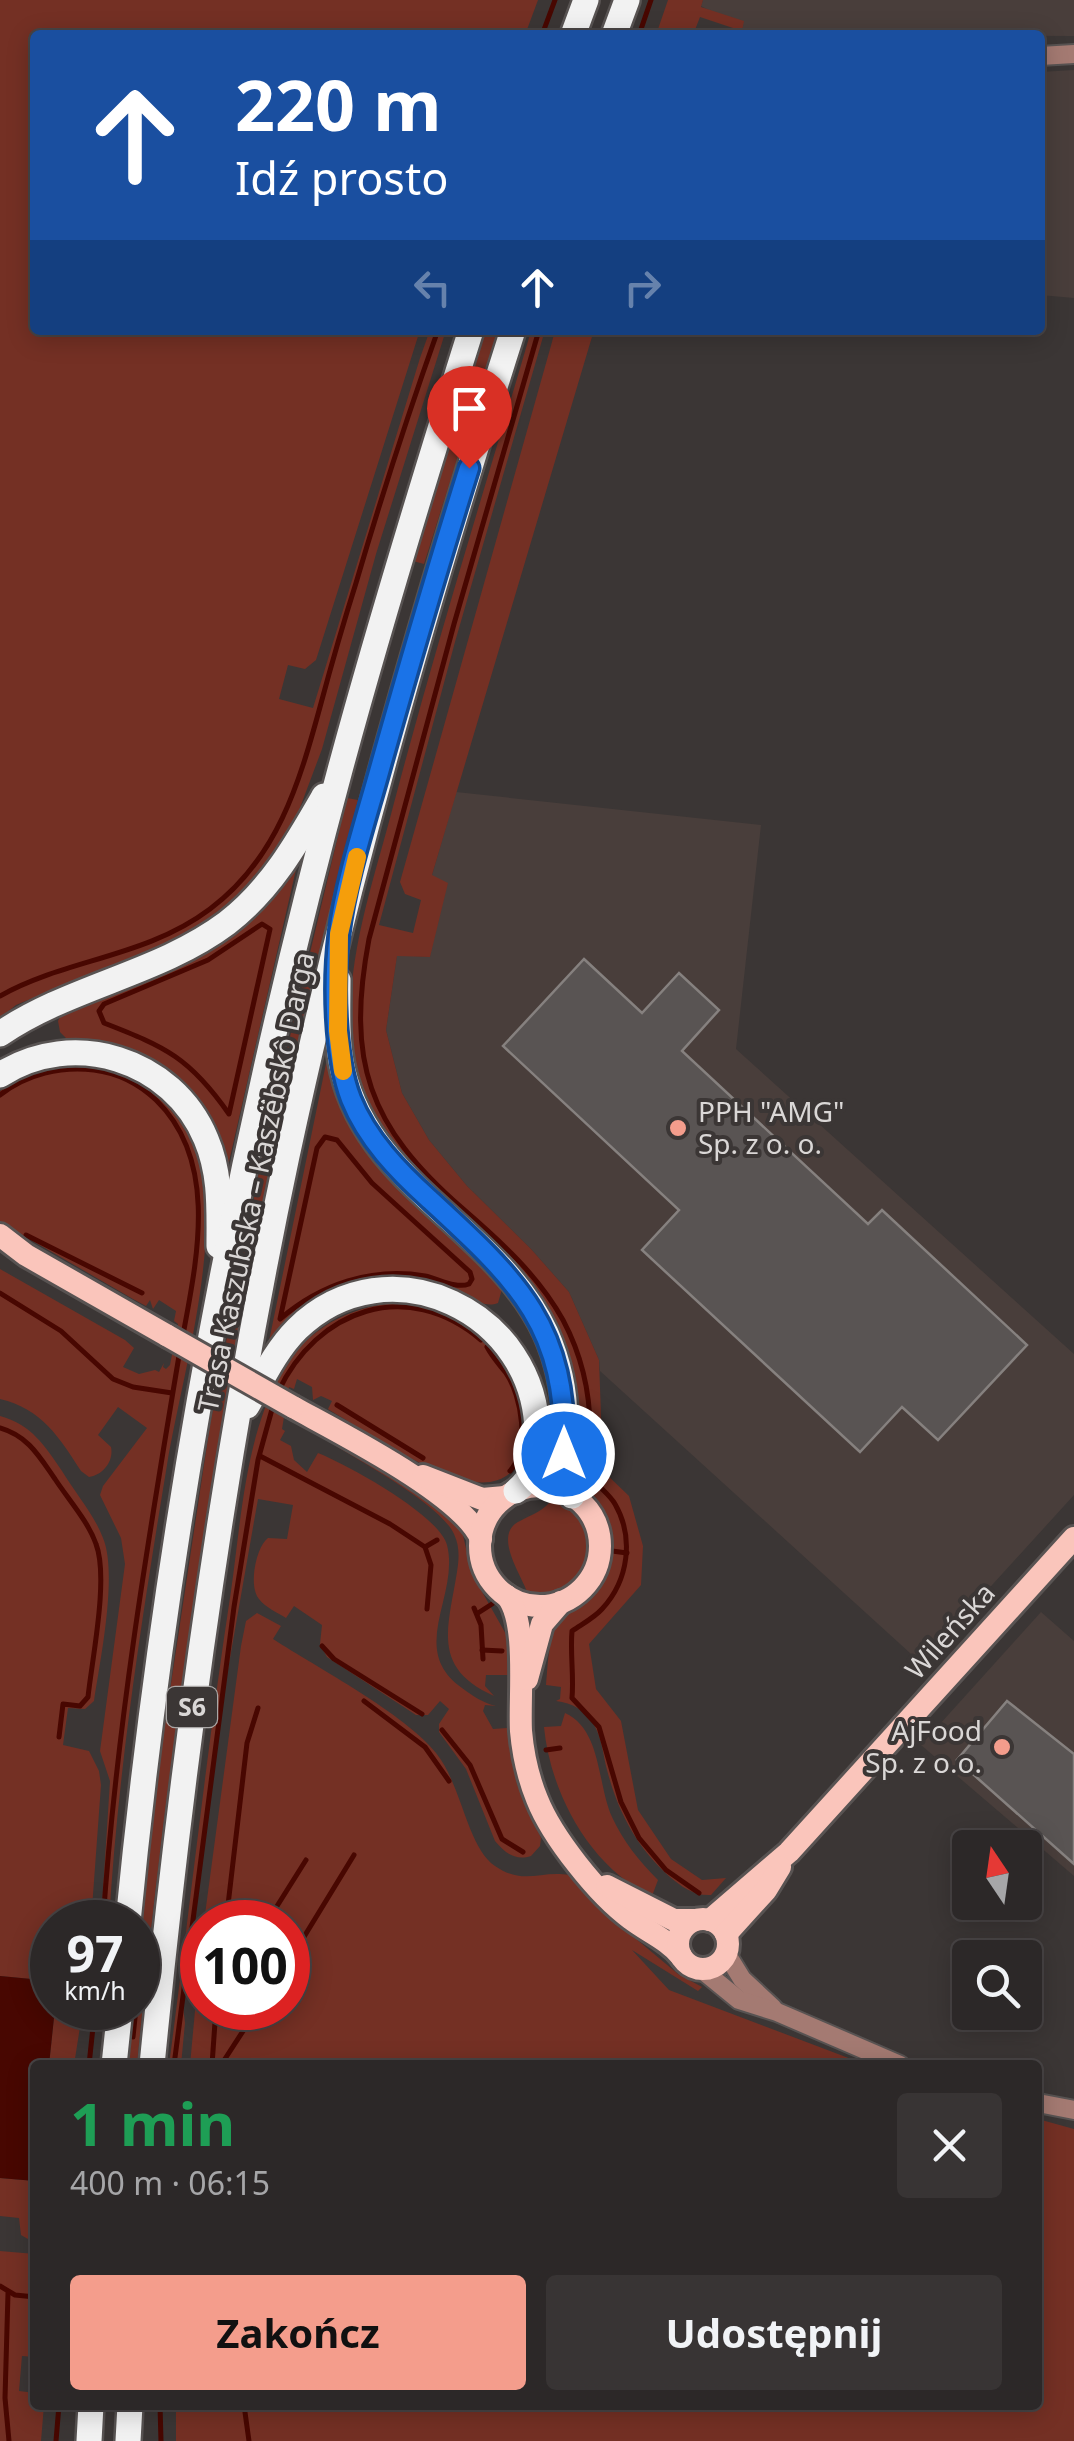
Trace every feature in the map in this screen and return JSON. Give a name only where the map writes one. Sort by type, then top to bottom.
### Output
[{"type":"highway","points":[[575,30],[586,0]]},
{"type":"highway","points":[[616,30],[627,0]]},
{"type":"highway","name":"Trasa Kaszubska – Kaszëbskô Darga","points":[[130,1900],[178,1532],[220,1299],[278,1020],[340,770],[400,557],[469,335]]},
{"type":"highway","name":"Trasa Kaszubska – Kaszëbskô Darga","points":[[153,2060],[190,1717],[235,1428],[286,1158],[368,815],[437,568],[511,335]]},
{"type":"highway","points":[[0,1034],[49,1004],[152,962],[224,925],[281,868],[340,770]]},
{"type":"highway","points":[[339,934],[339,1053],[352,1099],[374,1142],[492,1258],[534,1311],[560,1376],[565,1420],[564,1475],[572,1496]]},
{"type":"highway","points":[[0,1075],[29,1060],[56,1054],[106,1054],[138,1066],[180,1097],[195,1116],[215,1166],[219,1188],[220,1299]]},
{"type":"highway","points":[[235,1428],[283,1346],[317,1314],[366,1293],[391,1290],[430,1295],[466,1309],[487,1324],[510,1350],[529,1385],[536,1412],[537,1453],[532,1475],[511,1494]]},
{"type":"highway","points":[[115,2060],[118,2030]]},
{"type":"highway","points":[[90,2441],[91,2410]]},
{"type":"highway","points":[[128,2441],[130,2410]]},
{"type":"main road","points":[[0,1235],[26,1255],[406,1470],[468,1518],[480,1539],[487,1573],[514,1604],[519,1622],[524,1753],[536,1796],[562,1844],[630,1918],[665,1940],[686,1963],[702,1969],[716,1966],[714,1932]]},
{"type":"main road","points":[[0,1246],[26,1255]]},
{"type":"main road","points":[[406,1470],[482,1498],[542,1486],[572,1496],[594,1520],[599,1556],[590,1579],[572,1596],[536,1606],[507,1596]]},
{"type":"main road","points":[[480,1539],[488,1516],[511,1494]]},
{"type":"main road","name":"Wileńska","points":[[714,1932],[1074,1538]]},
{"type":"main road","points":[[522,1697],[542,1624],[561,1602]]},
{"type":"main road","points":[[587,1873],[656,1912],[714,1932]]},
{"type":"main road","points":[[680,1956],[678,1939],[686,1925],[714,1932]]},
{"type":"street","points":[[1045,56],[1074,54]]},
{"type":"street","points":[[714,1932],[742,1979],[777,2012]]},
{"type":"street","points":[[702,1969],[730,1994],[888,2060]]},
{"type":"street","points":[[1042,2104],[1074,2110]]},
{"type":"shaded area","points":[[0,0],[538,0],[527,30],[30,30],[30,335],[418,335],[316,660],[305,669],[288,665],[279,699],[313,708],[420,358],[428,335],[444,335],[376,554],[322,749],[298,813],[275,853],[240,895],[197,927],[16,1005],[0,1018]]},
{"type":"shaded area","points":[[668,0],[703,0],[701,7],[744,21],[742,30],[700,17],[695,30],[658,30]]},
{"type":"shaded area","points":[[703,0],[1074,0],[1074,36],[1045,36],[1045,30],[747,30],[701,6]]},
{"type":"shaded area","points":[[1074,70],[1074,298],[1045,295],[1045,72]]},
{"type":"shaded area","points":[[484,335],[496,335],[424,564],[413,561]]},
{"type":"shaded area","points":[[530,335],[544,335],[379,925],[413,933],[421,900],[405,894],[400,882],[554,335],[593,335],[432,875],[448,883],[430,957],[397,956],[386,1030],[402,1093],[429,1140],[467,1186],[569,1292],[599,1360],[603,1471],[629,1496],[643,1546],[641,1585],[589,1644],[596,1689],[621,1721],[638,1810],[671,1859],[702,1880],[726,1878],[711,1895],[684,1887],[648,1854],[617,1800],[594,1725],[578,1708],[556,1701],[560,1699],[561,1687],[546,1685],[553,1633],[563,1617],[587,1602],[598,1589],[612,1550],[609,1525],[577,1471],[577,1394],[561,1335],[525,1276],[412,1165],[387,1134],[367,1101],[355,1062],[351,997],[360,931],[444,625]]},
{"type":"shaded area","points":[[456,792],[761,825],[736,1049],[1074,1354],[1074,1495],[921,1663],[600,1371],[599,1360],[569,1292],[467,1186],[429,1140],[402,1093],[386,1030],[397,955],[430,957],[432,875]]},
{"type":"shaded area","points":[[347,798],[358,800],[319,956],[251,1270],[196,1587],[155,1900],[143,1900],[156,1783],[210,1425],[265,1141]]},
{"type":"shaded area","points":[[297,865],[228,1166],[202,1106],[173,1074],[136,1051],[66,1038],[58,1021],[63,1011],[245,923]]},
{"type":"shaded area","points":[[328,1054],[339,1095],[355,1129],[398,1184],[502,1289],[498,1303],[481,1303],[427,1281],[376,1278],[329,1294],[268,1346]]},
{"type":"shaded area","points":[[61,1066],[84,1067],[128,1078],[147,1088],[179,1118],[190,1137],[205,1192],[203,1269],[140,1636],[118,1807],[111,1900],[102,1900],[110,1781],[100,1751],[125,1564],[121,1538],[100,1495],[147,1428],[118,1407],[98,1435],[111,1447],[109,1462],[89,1477],[38,1417],[0,1399],[0,1269],[125,1340],[134,1348],[123,1367],[139,1374],[159,1372],[164,1363],[166,1369],[170,1365],[178,1324],[174,1321],[176,1311],[159,1300],[153,1309],[150,1300],[146,1306],[0,1222],[0,1091],[31,1074]]},
{"type":"shaded area","points":[[387,1304],[435,1312],[473,1333],[502,1364],[519,1399],[525,1433],[519,1461],[500,1479],[468,1481],[435,1470],[328,1409],[332,1401],[321,1396],[313,1400],[312,1387],[297,1379],[294,1389],[289,1387],[282,1429],[285,1431],[280,1440],[291,1446],[294,1460],[307,1472],[318,1453],[332,1459],[391,1492],[440,1533],[447,1545],[449,1564],[439,1621],[438,1656],[446,1673],[462,1688],[496,1706],[485,1705],[483,1711],[493,1729],[507,1728],[517,1784],[541,1838],[540,1846],[531,1856],[515,1857],[495,1841],[466,1769],[439,1732],[439,1724],[449,1709],[440,1701],[428,1715],[416,1715],[327,1657],[320,1644],[322,1625],[294,1606],[286,1618],[259,1599],[254,1576],[260,1550],[268,1538],[287,1539],[293,1505],[258,1499],[224,1692],[197,1900],[190,1900],[242,1509],[259,1427],[279,1377],[299,1348],[324,1327],[354,1312]]},
{"type":"shaded area","points":[[0,1416],[29,1430],[62,1471],[95,1520],[103,1538],[109,1573],[94,1701],[85,1709],[68,1708],[63,1745],[89,1751],[99,1771],[93,1900],[30,1900],[30,1979],[0,1976]]},
{"type":"shaded area","points":[[331,1443],[413,1489],[452,1516],[461,1527],[472,1574],[507,1636],[508,1675],[486,1675],[485,1686],[494,1696],[460,1673],[448,1645],[459,1558],[454,1534],[417,1497]]},
{"type":"shaded area","points":[[553,1499],[572,1510],[584,1525],[589,1542],[587,1559],[580,1574],[567,1587],[550,1594],[528,1594],[511,1555],[508,1535],[512,1527]]},
{"type":"shaded area","points":[[1041,1612],[1074,1641],[1074,1876],[1042,1849],[1042,1830],[1020,1830],[921,1745]]},
{"type":"shaded area","points":[[257,1613],[281,1626],[273,1639],[404,1723],[445,1766],[485,1857],[515,1875],[569,1875],[604,1910],[631,1929],[629,1933],[678,1974],[702,1987],[698,1991],[632,1950],[669,1990],[854,2060],[190,2060],[193,2030],[310,2030],[310,1900],[207,1900],[246,1621]]},
{"type":"shaded area","points":[[565,1713],[577,1721],[592,1745],[616,1826],[658,1880],[652,1896],[610,1867],[592,1847],[564,1802],[544,1727],[561,1726]]},
{"type":"shaded area","points":[[0,1976],[30,1979],[30,2030],[53,2030],[50,2060],[30,2060],[30,2181],[0,2178]]},
{"type":"shaded area","points":[[180,1977],[180,2030],[184,2030],[181,2060],[170,2060]]},
{"type":"shaded area","points":[[53,2030],[80,2030],[75,2060],[50,2060]]},
{"type":"shaded area","points":[[130,2030],[141,2030],[138,2060],[127,2060]]},
{"type":"shaded area","points":[[1042,2120],[1074,2129],[1074,2441],[176,2441],[176,2410],[1042,2410]]},
{"type":"shaded area","points":[[0,2178],[30,2181],[30,2240],[21,2235],[19,2218],[0,2216]]},
{"type":"shaded area","points":[[0,2251],[30,2254],[30,2357],[22,2356],[19,2391],[30,2392],[30,2410],[44,2410],[41,2441],[0,2441]]},
{"type":"building","name":"PPH \"AMG\" Sp. z o. o.","points":[[584,959],[642,1013],[679,973],[719,1010],[682,1051],[868,1224],[882,1210],[1027,1345],[938,1440],[902,1407],[860,1452],[642,1250],[679,1210],[503,1046]]},
{"type":"building","points":[[1007,1701],[1074,1754],[1074,1864],[1042,1836],[1042,1830],[1036,1830],[957,1760]]},
{"type":"waterway","points":[[544,30],[555,0]]},
{"type":"waterway","points":[[641,30],[651,0]]},
{"type":"waterway","points":[[0,996],[185,925],[233,889],[269,843],[294,792],[375,519],[436,335]]},
{"type":"waterway","points":[[538,335],[369,939],[361,1021],[364,1056],[385,1119],[405,1149],[530,1273],[563,1320],[575,1346],[588,1401],[590,1470],[621,1517],[626,1558],[611,1598],[572,1631],[572,1698],[599,1727],[621,1802],[639,1838],[666,1870],[699,1893]]},
{"type":"waterway","points":[[262,924],[270,929],[229,1114],[189,1067],[144,1039],[104,1023],[99,1011],[104,1004],[208,960],[262,924]]},
{"type":"waterway","points":[[0,1095],[45,1073],[69,1069],[103,1071],[143,1089],[176,1124],[189,1152],[198,1212],[194,1275],[183,1335]]},
{"type":"waterway","points":[[325,1137],[337,1140],[372,1183],[470,1272],[469,1284],[405,1274],[367,1276],[312,1296],[280,1319],[317,1148],[325,1137]]},
{"type":"waterway","points":[[26,1235],[142,1293]]},
{"type":"waterway","points":[[0,1293],[61,1331],[113,1379],[133,1387],[172,1393]]},
{"type":"waterway","points":[[278,1392],[295,1363],[316,1340],[340,1322],[366,1311],[395,1307],[424,1310],[453,1321],[481,1340]]},
{"type":"waterway","points":[[487,1347],[512,1383],[520,1408],[520,1450],[510,1471]]},
{"type":"waterway","points":[[105,1900],[125,1707],[180,1350]]},
{"type":"waterway","points":[[175,2060],[234,1607],[258,1460],[274,1402]]},
{"type":"waterway","points":[[337,1405],[423,1458]]},
{"type":"waterway","points":[[0,1428],[18,1436],[38,1455],[88,1527],[100,1559],[100,1597],[88,1697],[80,1706],[63,1704],[59,1737]]},
{"type":"waterway","points":[[260,1456],[390,1524],[425,1547],[431,1565],[427,1609]]},
{"type":"waterway","points":[[425,1547],[437,1540]]},
{"type":"waterway","points":[[612,1551],[627,1553]]},
{"type":"waterway","points":[[478,1613],[492,1604]]},
{"type":"waterway","points":[[474,1608],[481,1625],[483,1659]]},
{"type":"waterway","points":[[322,1646],[334,1659],[422,1714]]},
{"type":"waterway","points":[[482,1650],[502,1651]]},
{"type":"waterway","points":[[364,1701],[425,1747],[449,1781]]},
{"type":"waterway","points":[[229,1900],[247,1743],[258,1708]]},
{"type":"waterway","points":[[442,1730],[470,1765],[502,1839],[523,1852]]},
{"type":"waterway","points":[[546,1750],[560,1748]]},
{"type":"waterway","points":[[310,1927],[354,1855]]},
{"type":"waterway","points":[[281,1900],[306,1860]]},
{"type":"waterway","points":[[90,2060],[93,2030]]},
{"type":"waterway","points":[[133,2037],[134,2030]]},
{"type":"waterway","points":[[212,2060],[214,2030]]},
{"type":"waterway","points":[[224,2060],[244,2030]]},
{"type":"waterway","points":[[0,2286],[15,2295],[30,2296]]},
{"type":"waterway","points":[[8,2293],[5,2398],[9,2441]]},
{"type":"waterway","points":[[56,2441],[59,2410]]},
{"type":"waterway","points":[[160,2410],[161,2441]]},
{"type":"waterway","points":[[245,2410],[249,2441]]},
{"type":"slow traffic","points":[[343,1071],[338,1031],[339,934],[357,857]]},
{"type":"place","name":"PPH \"AMG\" Sp. z o. o.","points":[[678,1128]]},
{"type":"place","name":"AjFood Sp. z o.o.","points":[[1002,1747]]},
{"type":"route","points":[[469,468],[371,803],[339,934],[339,1053],[352,1099],[374,1142],[510,1277],[534,1311],[560,1376],[564,1454]]}]
